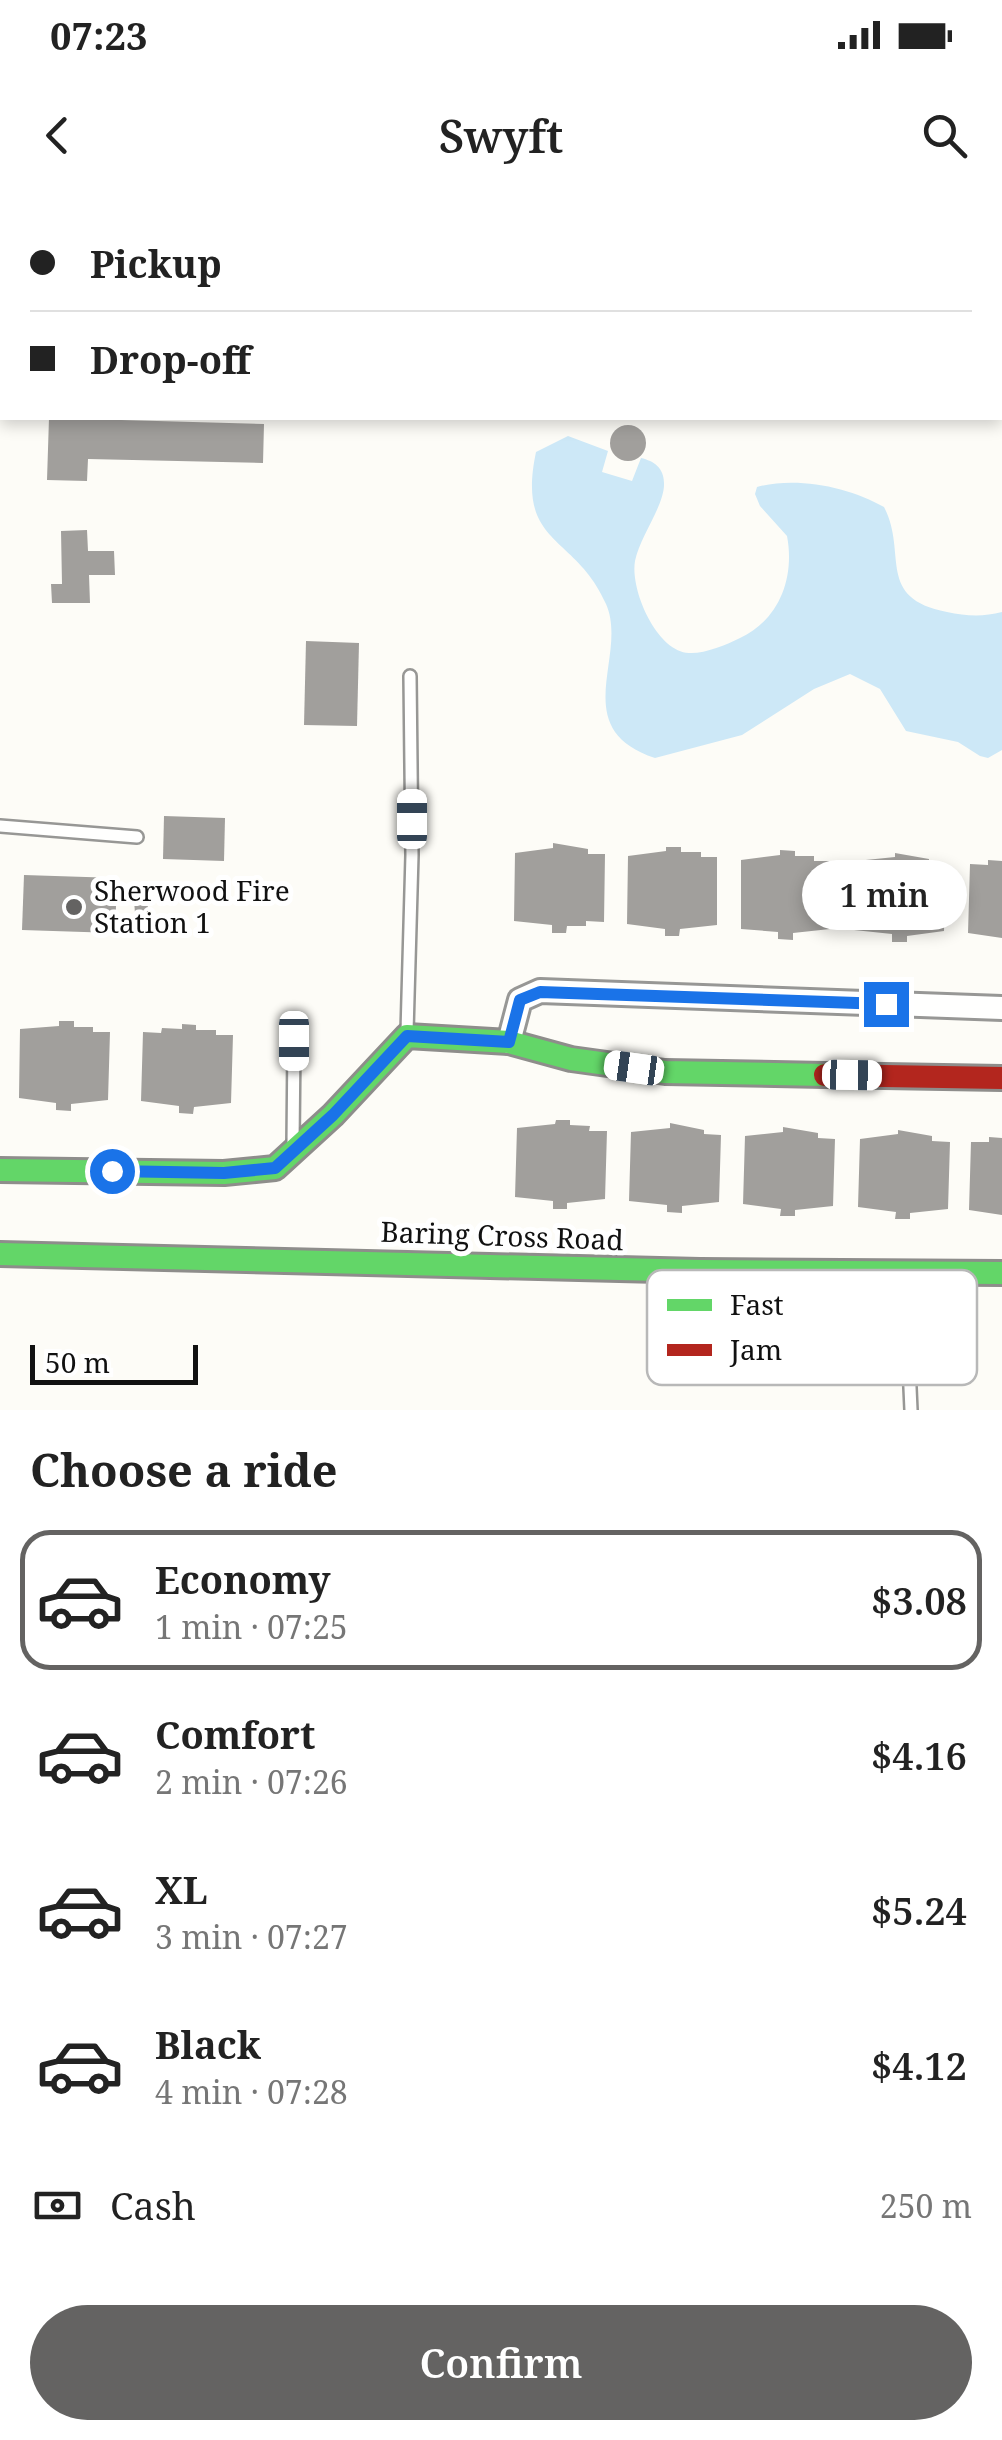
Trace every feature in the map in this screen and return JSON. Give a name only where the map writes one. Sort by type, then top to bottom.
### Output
[{"type":"street","points":[[509,1042],[520,1000],[540,992],[1002,1008]]},
{"type":"street","points":[[0,1170],[224,1173],[275,1168],[407,1036],[509,1042],[571,1059],[665,1072],[1002,1078]]},
{"type":"street","name":"Baring Cross Road","points":[[0,1254],[647,1271]]},
{"type":"lane","points":[[407,1036],[412,855],[410,676]]},
{"type":"lane","points":[[0,826],[138,836]]},
{"type":"lane","points":[[293,1153],[294,1041]]},
{"type":"lane","points":[[910,1385],[911,1410]]},
{"type":"water","points":[[568,436],[608,451],[602,472],[632,481],[641,458],[660,469],[663,492],[635,561],[637,587],[656,630],[677,650],[689,653],[715,648],[754,630],[781,596],[789,567],[787,536],[760,506],[755,494],[757,487],[789,483],[822,485],[884,507],[891,524],[898,572],[910,596],[954,613],[1002,612],[1002,750],[988,758],[958,742],[906,731],[880,689],[850,674],[814,689],[742,735],[655,758],[628,745],[613,729],[606,710],[611,624],[606,604],[593,581],[541,523],[534,506],[536,452]]},
{"type":"building","points":[[49,420],[264,424],[263,463],[88,459],[87,481],[47,480]]},
{"type":"building","points":[[628,425],[641,430],[646,443],[641,456],[628,461],[615,456],[610,443],[615,430]]},
{"type":"building","points":[[87,530],[88,551],[114,551],[115,575],[89,575],[90,603],[52,603],[51,584],[62,584],[61,531]]},
{"type":"building","points":[[306,641],[359,643],[357,726],[304,725]]},
{"type":"building","points":[[164,816],[225,818],[224,861],[163,859]]},
{"type":"building","points":[[553,843],[588,849],[588,854],[605,854],[604,922],[586,921],[586,926],[567,926],[566,933],[552,933],[552,925],[514,921],[515,853],[553,848]]},
{"type":"building","points":[[666,847],[701,852],[701,857],[717,857],[717,925],[680,929],[679,936],[665,936],[665,929],[627,924],[628,856],[666,851]]},
{"type":"building","points":[[780,850],[795,851],[795,856],[814,856],[814,861],[831,861],[830,929],[793,933],[793,940],[778,939],[778,932],[741,929],[741,860],[780,855]]},
{"type":"building","points":[[895,853],[946,864],[944,931],[907,936],[907,942],[892,942],[892,934],[854,930],[856,861],[895,857]]},
{"type":"building","points":[[988,860],[1002,861],[1002,938],[968,933],[970,864],[988,865]]},
{"type":"building","points":[[24,875],[117,878],[115,933],[22,930]]},
{"type":"building","points":[[147,887],[148,912],[135,913],[133,888]]},
{"type":"building","points":[[59,1021],[74,1021],[74,1027],[93,1027],[93,1032],[110,1032],[108,1100],[71,1104],[71,1111],[56,1110],[56,1103],[19,1098],[20,1029],[59,1026]]},
{"type":"building","points":[[182,1024],[196,1025],[196,1030],[216,1030],[216,1035],[233,1035],[231,1103],[194,1107],[193,1114],[179,1113],[179,1106],[141,1101],[143,1032],[182,1029]]},
{"type":"building","points":[[556,1120],[590,1126],[589,1131],[607,1131],[605,1199],[567,1203],[567,1209],[553,1209],[553,1201],[515,1197],[517,1128],[555,1124]]},
{"type":"building","points":[[670,1123],[721,1135],[719,1202],[682,1206],[682,1213],[667,1212],[667,1205],[629,1201],[631,1132],[670,1128]]},
{"type":"building","points":[[783,1127],[835,1139],[833,1206],[795,1210],[795,1216],[780,1216],[781,1209],[743,1204],[745,1136],[783,1132]]},
{"type":"building","points":[[898,1130],[932,1136],[932,1141],[950,1142],[948,1209],[910,1213],[910,1219],[895,1219],[896,1212],[858,1207],[860,1139],[898,1134]]},
{"type":"building","points":[[989,1137],[1002,1138],[1002,1215],[969,1210],[971,1142],[989,1142]]},
{"type":"traffic: fast","points":[[0,1170],[224,1173],[275,1168],[333,1115],[407,1036],[509,1042],[571,1059],[665,1072],[825,1075]]},
{"type":"traffic: fast","points":[[0,1254],[659,1270]]},
{"type":"traffic: fast","points":[[977,1273],[1002,1273]]},
{"type":"traffic: jam","points":[[825,1075],[1002,1078]]},
{"type":"place","name":"Sherwood Fire Station 1","points":[[74,907]]},
{"type":"route","points":[[112,1171],[224,1173],[275,1168],[333,1115],[407,1036],[509,1042],[520,1000],[540,992],[886,1004]]}]
